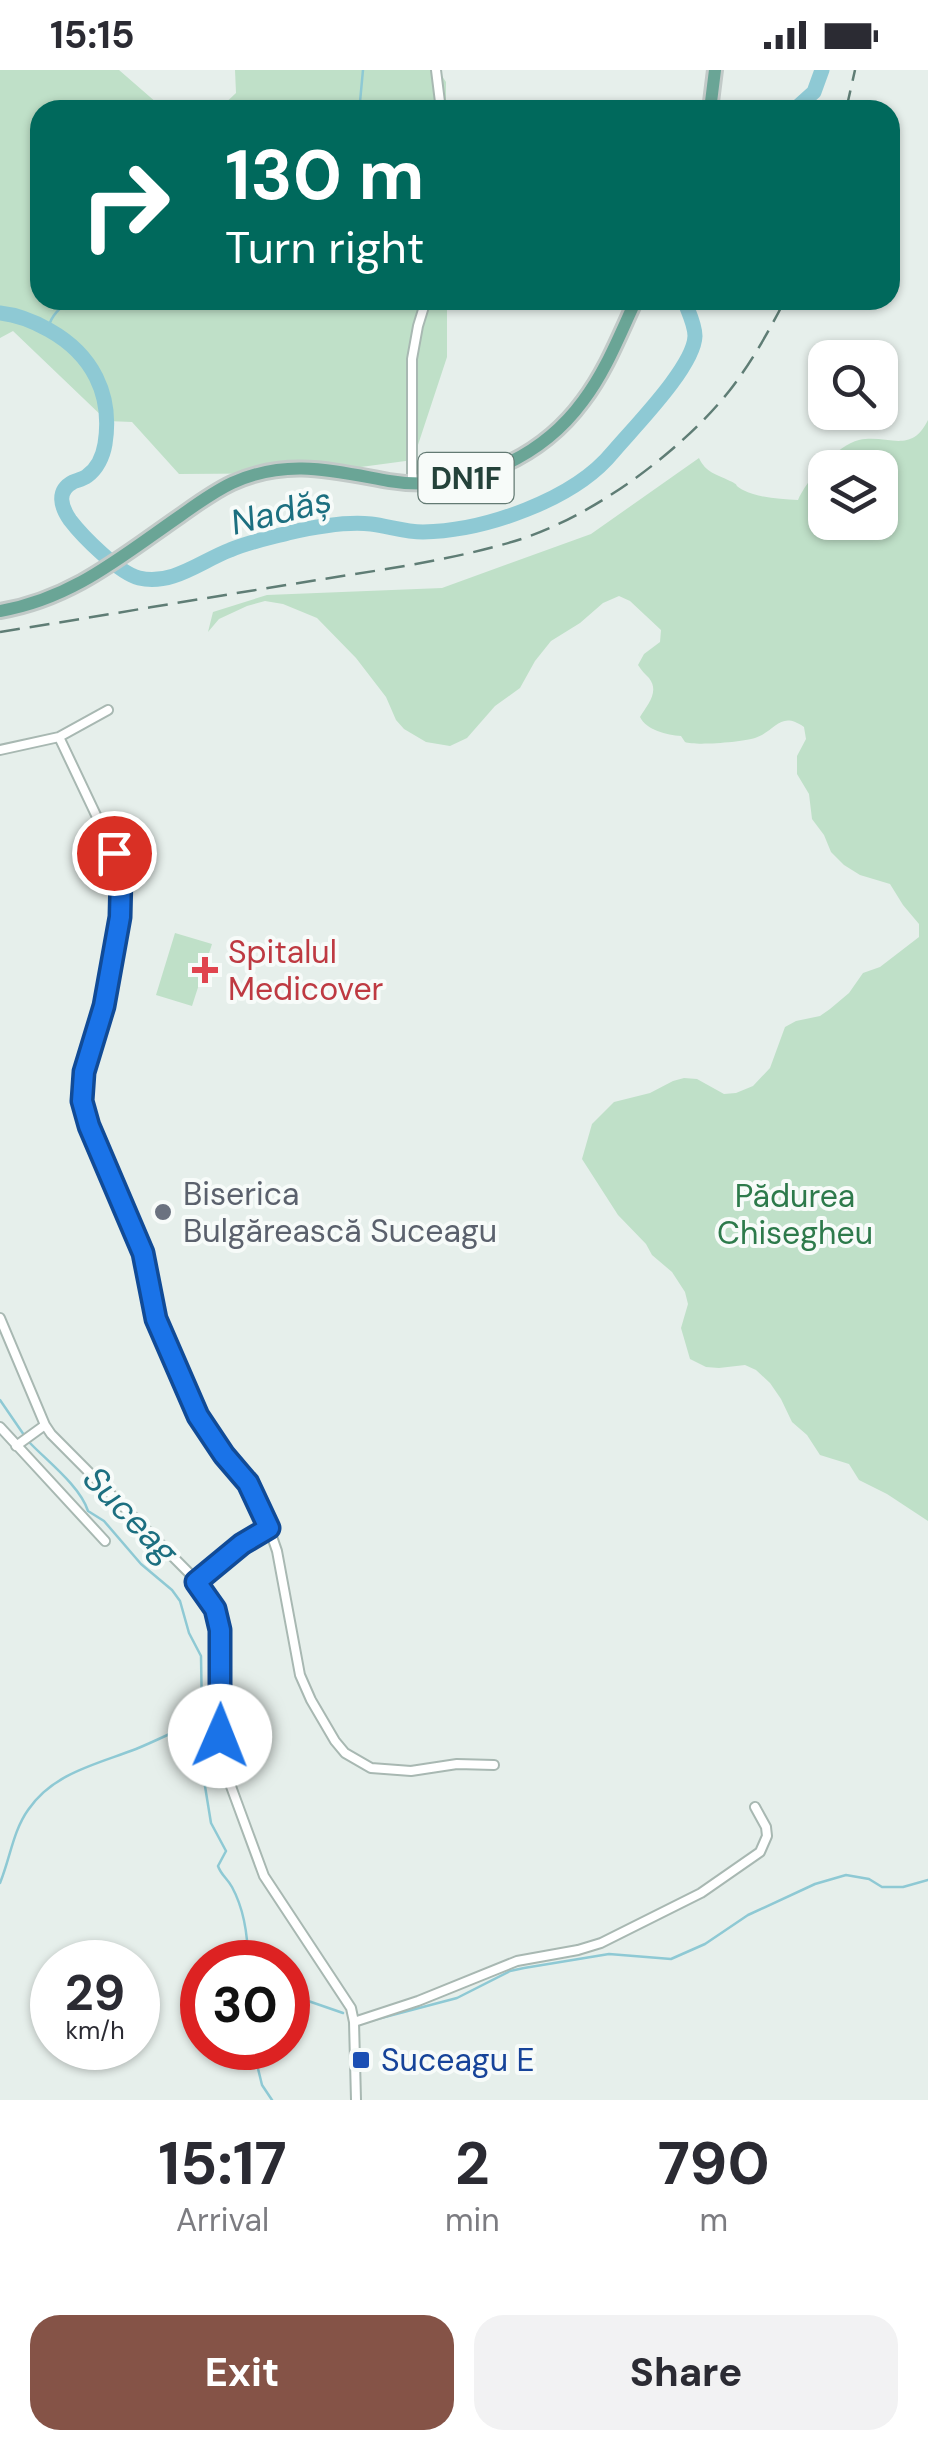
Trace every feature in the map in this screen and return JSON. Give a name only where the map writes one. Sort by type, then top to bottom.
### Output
[{"type":"main road","points":[[711,100],[715,70]]},
{"type":"main road","name":"DN1F","points":[[0,610],[51,598],[87,580],[202,500],[256,474],[287,468],[321,468],[412,484],[442,482],[486,472],[524,455],[554,434],[577,410],[596,382],[631,310]]},
{"type":"street","points":[[436,70],[440,100]]},
{"type":"street","points":[[412,484],[412,359],[423,310]]},
{"type":"street","points":[[0,750],[60,736],[108,710]]},
{"type":"street","points":[[60,736],[121,876],[120,917],[104,1006],[82,1083],[84,1112],[143,1253],[156,1319],[198,1416],[248,1483],[269,1528],[300,1675],[345,1753],[371,1768],[411,1771],[457,1764],[494,1765]]},
{"type":"street","points":[[0,1318],[42,1427],[196,1582],[215,1609],[220,1630],[223,1766],[264,1876],[351,2008],[356,2100]]},
{"type":"street","points":[[16,1446],[42,1427]]},
{"type":"street","points":[[0,1428],[106,1541]]},
{"type":"street","points":[[196,1582],[242,1544],[269,1528]]},
{"type":"street","points":[[354,2022],[418,2002],[517,1960],[601,1943],[701,1894],[760,1852],[766,1826],[755,1806]]},
{"type":"green space","points":[[0,70],[119,70],[154,100],[30,100],[30,310],[447,310],[447,357],[413,460],[316,473],[179,474],[132,422],[107,421],[13,331],[0,338]]},
{"type":"green space","points":[[235,70],[438,70],[446,82],[446,100],[229,100],[236,93]]},
{"type":"green space","name":"Pădurea Chisegheu","points":[[928,420],[928,1521],[859,1480],[849,1464],[820,1455],[807,1435],[792,1422],[770,1383],[756,1370],[745,1365],[706,1367],[690,1359],[681,1328],[688,1304],[685,1292],[672,1272],[618,1215],[582,1159],[592,1124],[614,1102],[650,1093],[684,1078],[697,1079],[724,1094],[753,1086],[770,1068],[785,1027],[820,1016],[849,993],[863,973],[880,967],[919,937],[919,924],[890,884],[860,875],[844,865],[831,852],[812,819],[809,794],[797,774],[797,756],[806,739],[804,727],[783,721],[755,738],[698,744],[647,725],[640,717],[653,688],[638,665],[644,654],[660,642],[661,630],[630,601],[619,596],[551,641],[520,688],[495,706],[467,738],[450,746],[426,742],[404,729],[386,697],[356,658],[317,618],[265,601],[219,619],[208,632],[213,612],[267,595],[442,588],[591,534],[699,458],[708,470],[749,493],[770,498],[798,500],[808,483],[808,540],[898,540],[898,450],[840,450],[859,440],[898,441],[914,437]]},
{"type":"green space","points":[[175,933],[212,944],[192,1006],[156,995]]},
{"type":"waterway","points":[[360,100],[363,70]]},
{"type":"waterway","name":"Nadăș","points":[[805,100],[814,92],[822,70]]},
{"type":"waterway","points":[[48,329],[59,310]]},
{"type":"waterway","name":"Nadăș","points":[[0,313],[49,330],[77,351],[96,377],[106,408],[104,449],[91,473],[64,490],[63,505],[92,545],[131,575],[151,580],[175,576],[244,545],[308,529],[361,523],[416,532],[447,530],[500,519],[552,498],[596,469],[674,380],[685,364],[695,336],[688,310]]},
{"type":"waterway","name":"Suceag","points":[[0,1400],[24,1435]]},
{"type":"waterway","name":"Suceag","points":[[29,1442],[71,1483],[88,1511],[104,1521],[180,1601],[189,1633],[201,1656],[203,1774],[211,1823],[226,1851],[218,1866],[240,1905],[246,1940]]},
{"type":"waterway","points":[[0,1883],[23,1818],[50,1787],[77,1771],[201,1720]]},
{"type":"waterway","points":[[366,2022],[457,1998],[524,1968],[609,1954],[671,1959],[705,1944],[748,1915],[815,1884],[846,1875],[869,1879],[882,1887],[903,1887],[928,1880]]},
{"type":"waterway","points":[[310,2002],[343,2013]]},
{"type":"waterway","name":"Suceag","points":[[258,2070],[272,2100]]},
{"type":"railway","points":[[848,100],[855,70]]},
{"type":"railway","points":[[0,632],[435,560],[544,530],[604,499],[686,437],[738,380],[779,310]]},
{"type":"place","name":"Spitalul Medicover","points":[[205,970]]},
{"type":"place","name":"Biserica Bulgărească Suceagu","points":[[163,1212]]},
{"type":"place","name":"Suceagu E","points":[[361,2060]]},
{"type":"route","points":[[114,853],[121,876],[120,917],[100,1024],[84,1072],[82,1101],[143,1253],[156,1319],[198,1416],[248,1483],[269,1528],[216,1563],[196,1582],[215,1609],[220,1630],[220,1736]]}]
